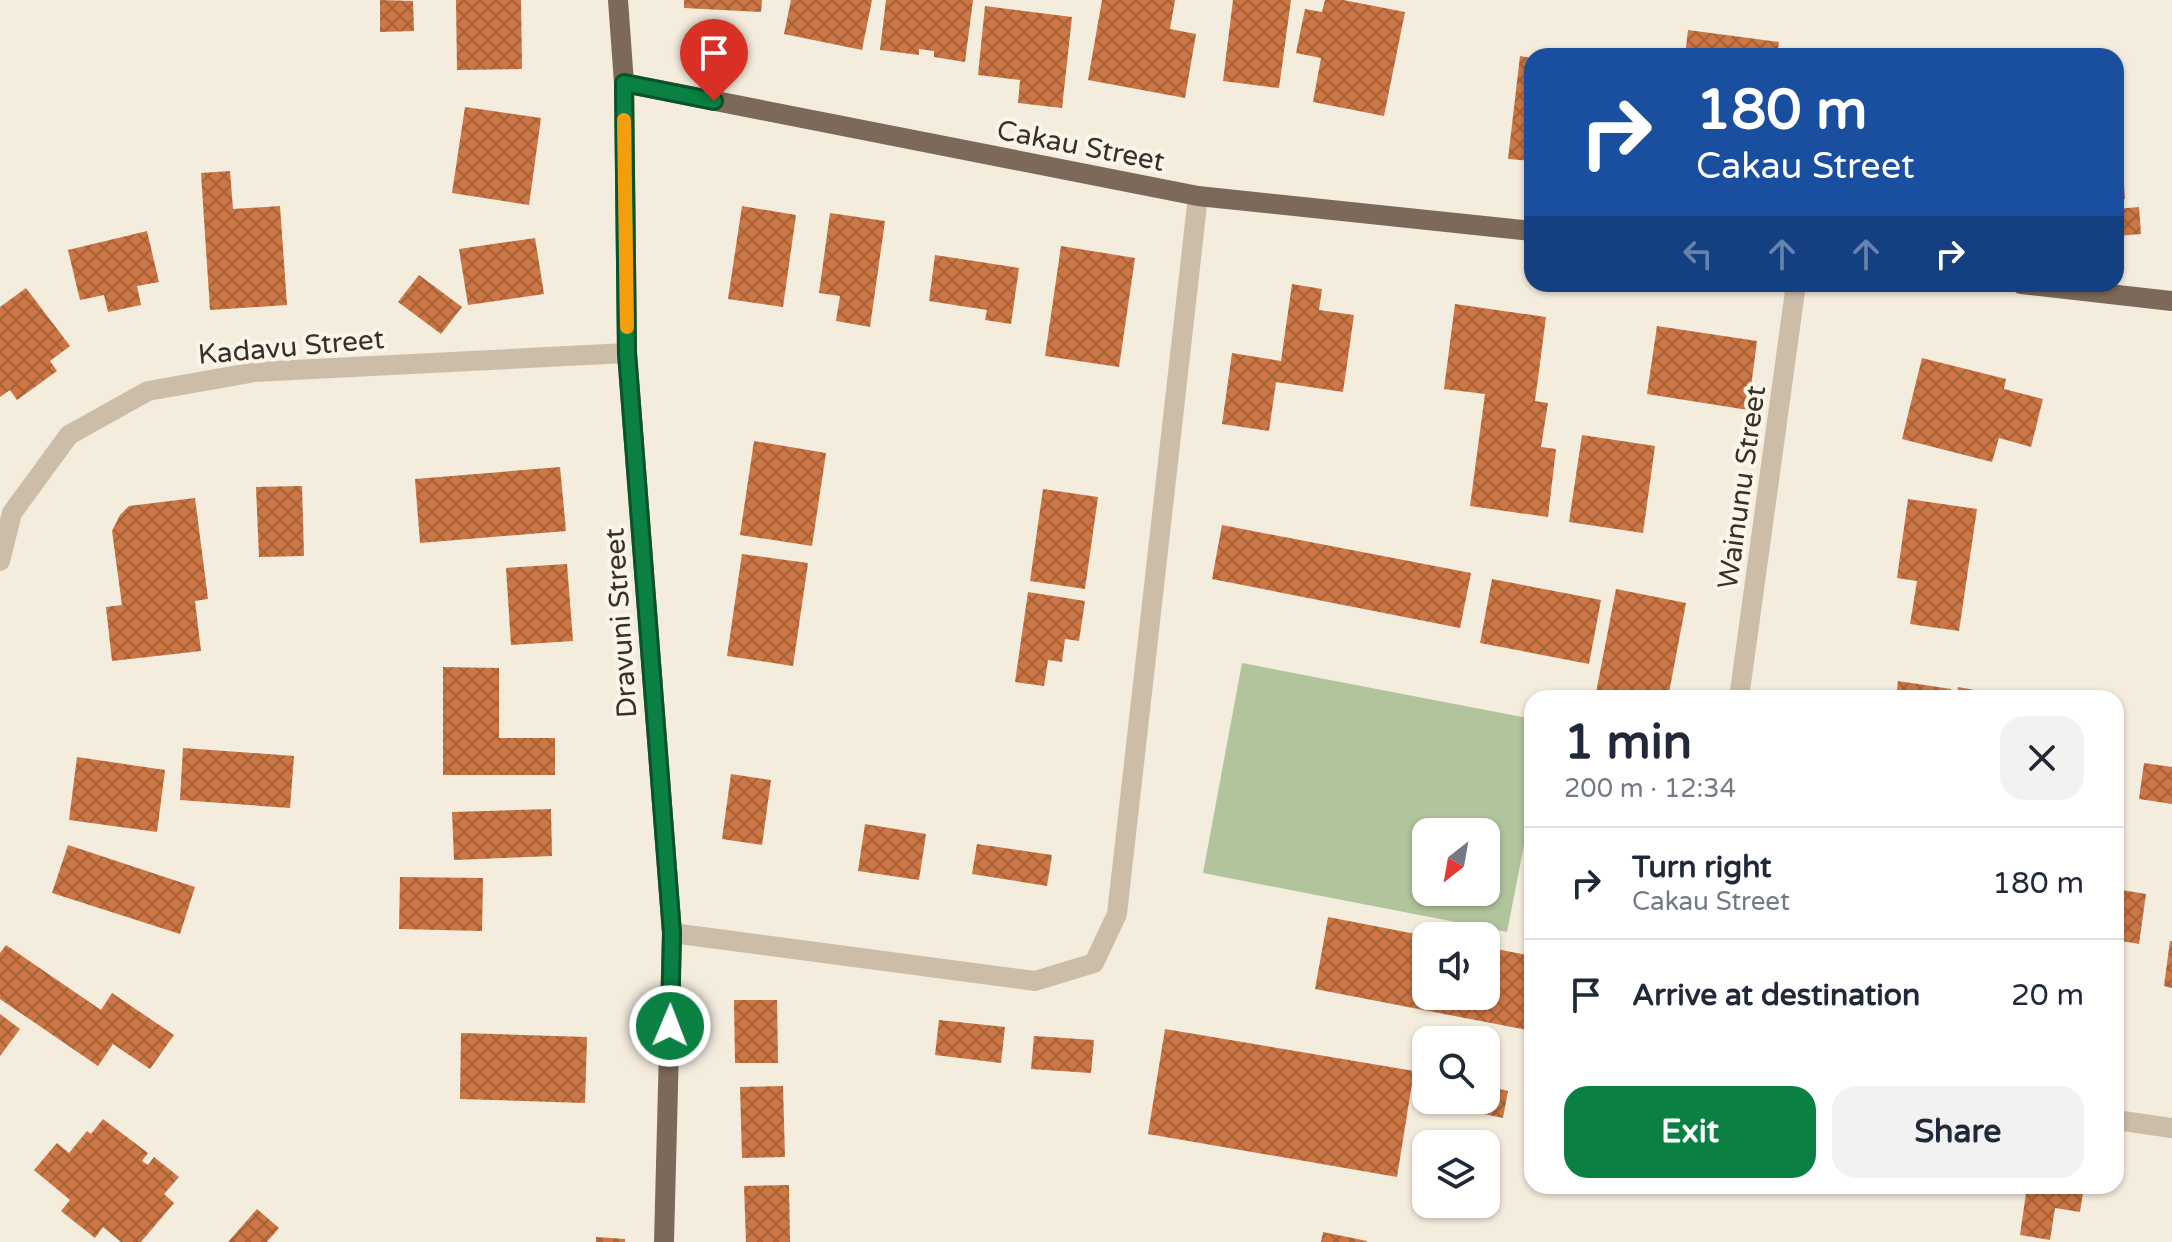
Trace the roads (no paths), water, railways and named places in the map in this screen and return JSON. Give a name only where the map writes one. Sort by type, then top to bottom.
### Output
[{"type":"main road","name":"Dravuni Street","points":[[618,0],[624,83],[627,353],[672,933],[664,1242]]},
{"type":"main road","name":"Cakau Street","points":[[624,83],[1198,196],[1524,230]]},
{"type":"main road","points":[[2092,292],[2172,301]]},
{"type":"street","points":[[672,933],[1035,981],[1094,963],[1117,914],[1198,196]]},
{"type":"street","name":"Wainunu Street","points":[[1740,690],[1795,292]]},
{"type":"street","name":"Kadavu Street","points":[[0,561],[12,513],[69,435],[148,391],[255,372],[627,353]]},
{"type":"street","points":[[2124,1121],[2172,1128]]}]
